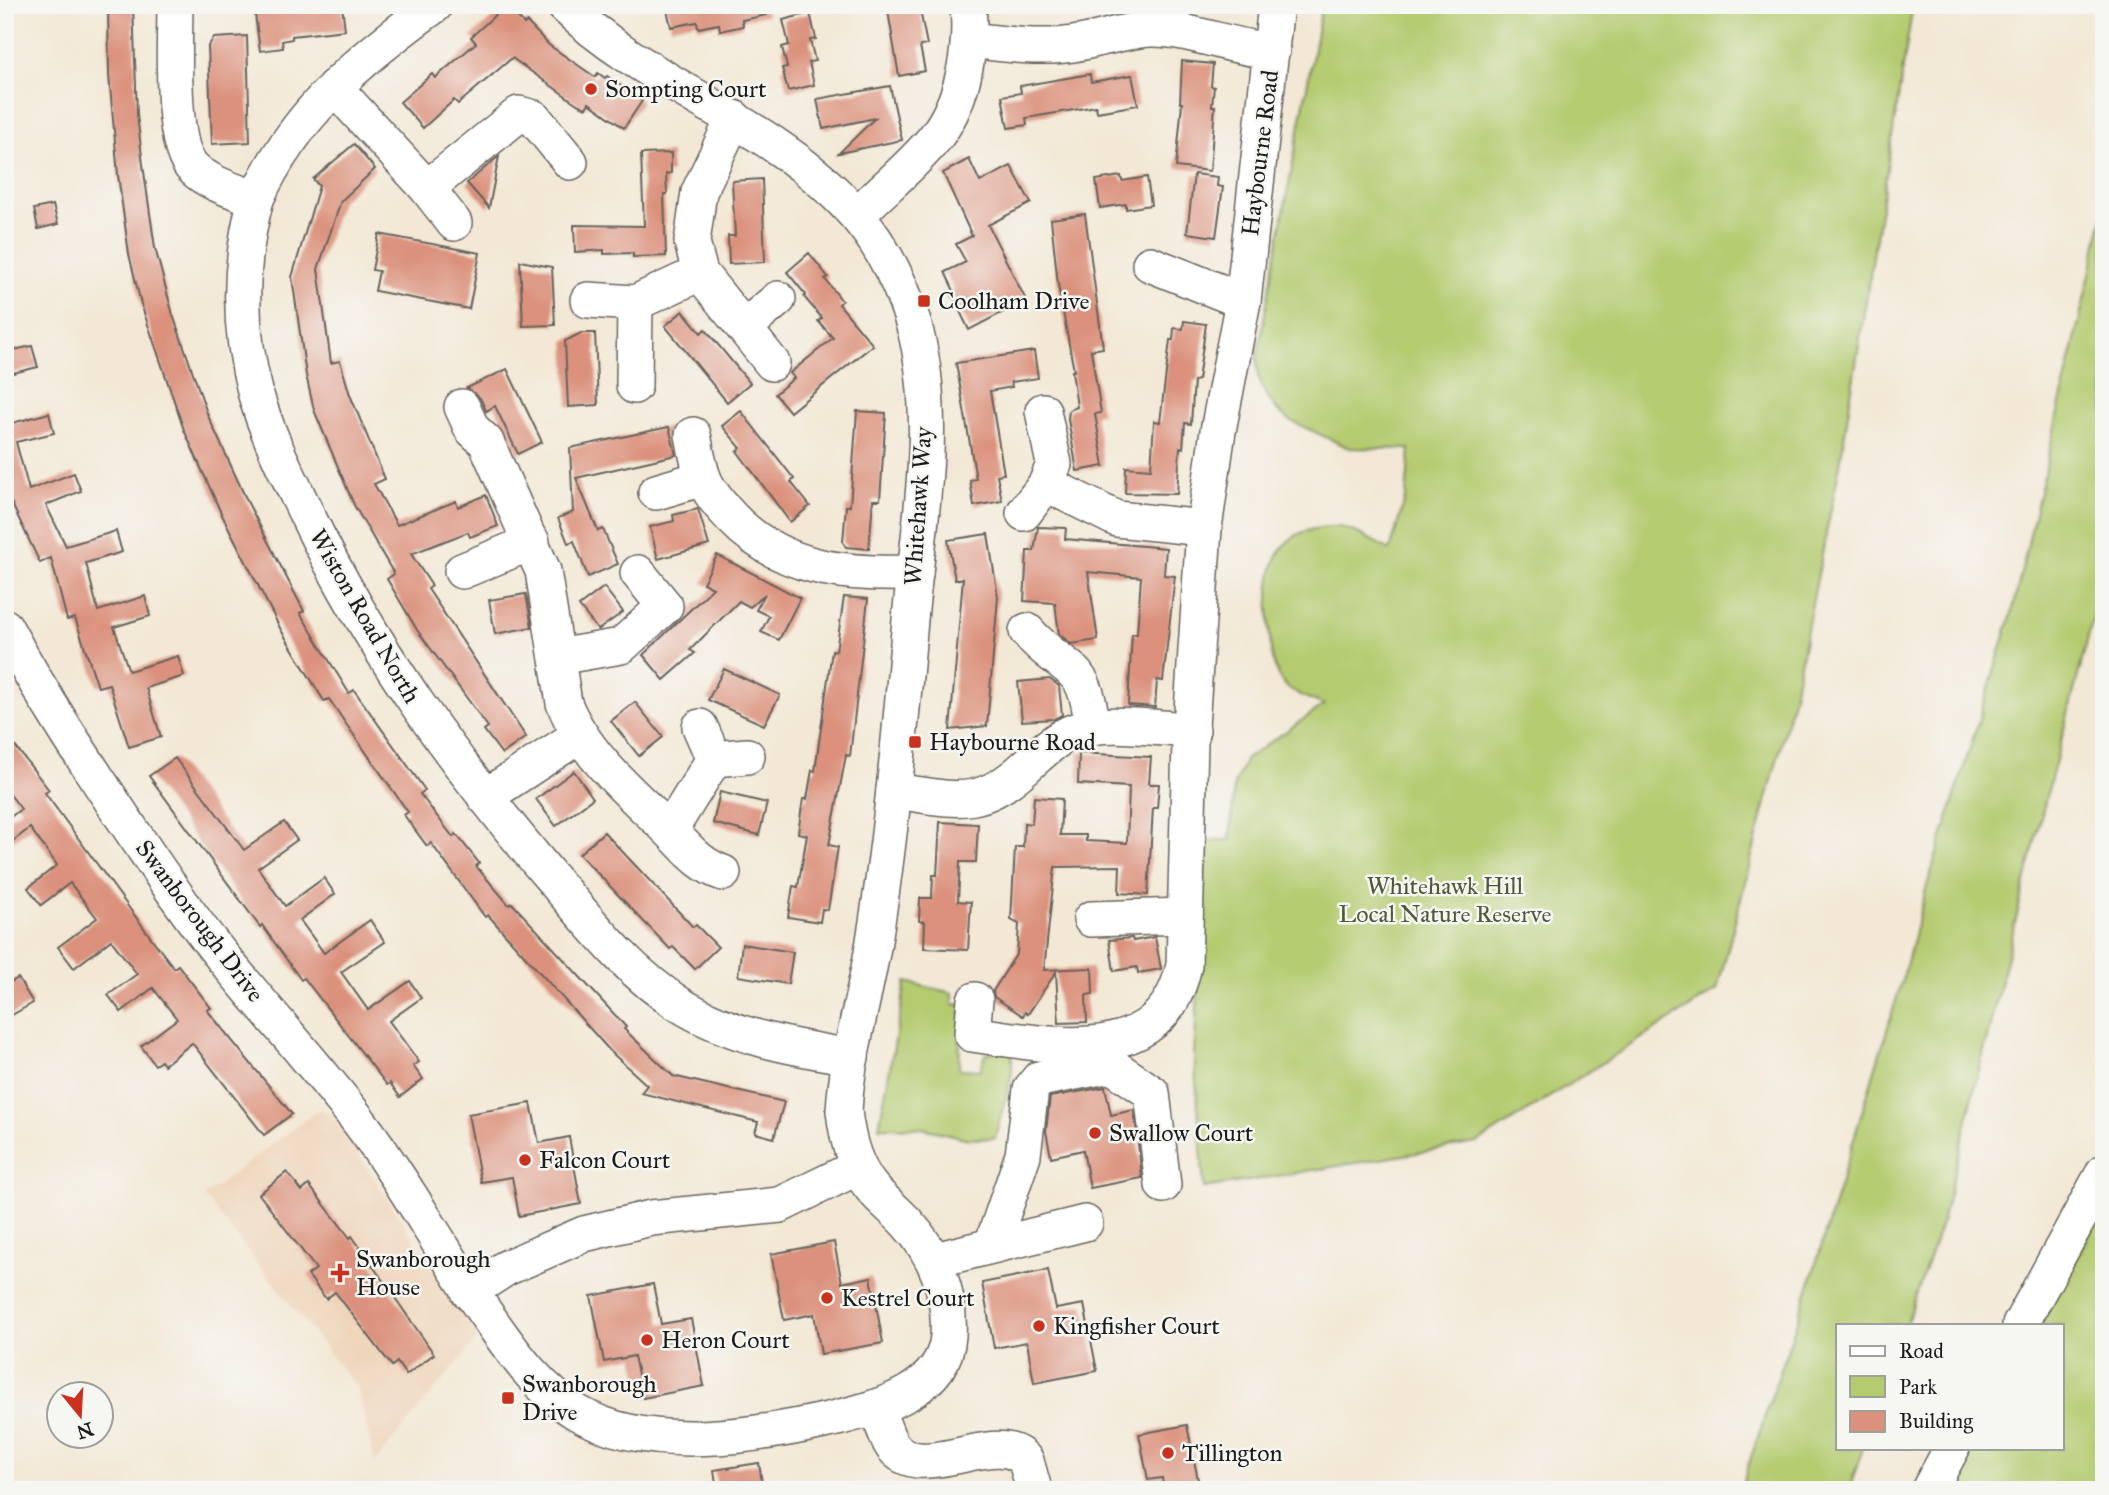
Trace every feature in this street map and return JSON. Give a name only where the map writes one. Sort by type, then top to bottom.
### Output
[{"type":"street","points":[[175,5],[177,106],[183,151],[189,164],[200,174],[256,199]]},
{"type":"street","name":"Wiston Road North","points":[[435,5],[334,87],[299,124],[279,153],[256,199],[242,270],[243,326],[256,394],[274,444],[320,542],[373,639],[451,755],[596,929],[643,975],[676,1002],[717,1024],[748,1036],[851,1057]]},
{"type":"street","name":"Whitehawk Way","points":[[564,5],[625,52],[734,118],[806,168],[857,215],[887,260],[904,300],[919,350],[925,418],[915,573],[894,791],[874,945],[851,1057],[844,1111],[846,1133],[858,1167]]},
{"type":"street","points":[[857,215],[934,138],[951,107],[971,40],[968,5]]},
{"type":"street","name":"Haybourne Road","points":[[975,1000],[970,1049],[1083,1045],[1128,1035],[1152,1025],[1161,1017],[1180,986],[1184,965],[1192,730],[1204,528],[1218,431],[1243,301],[1276,5]]},
{"type":"street","points":[[971,40],[1070,45],[1110,34],[1153,29],[1184,33],[1247,49],[1272,51]]},
{"type":"street","points":[[334,87],[427,188],[454,223]]},
{"type":"street","points":[[427,188],[519,114],[534,118],[570,162]]},
{"type":"street","points":[[734,118],[704,177],[694,212],[692,242],[700,273],[772,363]]},
{"type":"street","points":[[1150,264],[1243,301]]},
{"type":"street","points":[[589,300],[635,303],[700,273]]},
{"type":"street","points":[[745,327],[778,299]]},
{"type":"street","points":[[634,386],[635,303]]},
{"type":"street","points":[[462,407],[472,429],[486,442],[543,571],[564,703],[580,735],[629,792],[670,830],[684,849],[706,867],[723,873]]},
{"type":"street","points":[[1024,513],[1046,484],[1054,464],[1043,411]]},
{"type":"street","points":[[693,435],[703,478],[723,508],[743,530],[779,554],[835,571],[915,573]]},
{"type":"street","points":[[656,492],[703,478]]},
{"type":"street","points":[[1046,484],[1117,519],[1204,528]]},
{"type":"street","points":[[462,570],[532,542]]},
{"type":"street","points":[[557,657],[621,646],[665,606],[638,573]]},
{"type":"street","name":"Swanborough Drive","points":[[5,627],[33,680],[210,942],[361,1125],[469,1292],[541,1386],[579,1413],[610,1427],[654,1437],[694,1437],[783,1428],[876,1408],[909,1393],[928,1377],[943,1356],[948,1337],[947,1308],[935,1260],[910,1226],[871,1187],[858,1167]]},
{"type":"street","points":[[1027,631],[1050,655],[1078,674],[1086,690],[1093,726]]},
{"type":"street","points":[[894,791],[957,799],[987,795],[999,789],[1057,741],[1072,732],[1093,726],[1192,730]]},
{"type":"street","points":[[670,830],[731,757],[700,727]]},
{"type":"street","points":[[485,797],[580,735]]},
{"type":"street","points":[[1091,919],[1184,916]]},
{"type":"street","points":[[992,1245],[1023,1154],[1031,1089],[1039,1079],[1111,1065],[1152,1093],[1163,1185]]},
{"type":"street","points":[[469,1292],[506,1268],[584,1234],[651,1218],[780,1205],[858,1167]]},
{"type":"street","points":[[2021,1324],[2104,1172]]},
{"type":"street","points":[[935,1260],[1086,1223]]},
{"type":"street","points":[[876,1408],[891,1444],[902,1454],[922,1460],[1009,1450],[1026,1461],[1033,1486]]},
{"type":"street","points":[[1929,1490],[1951,1450]]},
{"type":"shaded area","points":[[319,1109],[332,1114],[460,1310],[480,1336],[375,1462],[357,1388],[204,1196]]},
{"type":"green space","name":"Whitehawk Hill Local Nature Reserve","points":[[1322,5],[1913,5],[1840,464],[1793,699],[1717,990],[1477,1143],[1204,1188],[1194,1055],[1207,840],[1230,840],[1234,785],[1246,759],[1324,705],[1288,687],[1276,670],[1272,654],[1269,600],[1275,561],[1289,540],[1300,533],[1330,527],[1342,528],[1363,536],[1390,550],[1406,496],[1410,449],[1349,448],[1293,422],[1280,413],[1266,395],[1258,376],[1257,357]]},
{"type":"green space","points":[[2104,213],[2104,576],[2039,825],[1943,1218],[1906,1324],[1836,1324],[1836,1450],[1862,1450],[1849,1490],[1740,1490],[1811,1280],[1904,974],[1926,889],[2012,613]]},
{"type":"green space","points":[[906,982],[953,993],[953,1004],[961,1005],[959,1069],[980,1070],[986,1054],[1012,1046],[1012,1073],[995,1138],[969,1139],[922,1128],[879,1127]]},
{"type":"green space","points":[[2104,1207],[2104,1490],[1950,1490],[1972,1450],[2064,1450],[2064,1324],[2041,1324]]},
{"type":"building","points":[[108,5],[133,5],[137,115],[143,165],[155,248],[173,315],[208,416],[248,503],[304,611],[300,613],[349,693],[354,690],[425,790],[420,794],[453,837],[456,834],[479,863],[476,866],[509,905],[512,903],[626,1027],[624,1029],[673,1076],[784,1102],[774,1138],[755,1133],[758,1122],[641,1093],[647,1085],[611,1052],[488,915],[485,917],[431,843],[427,846],[404,815],[408,812],[329,699],[324,701],[281,630],[221,513],[184,430],[141,304],[129,254],[118,175],[109,75]]},
{"type":"building","points":[[342,5],[345,30],[292,36],[292,39],[282,41],[283,48],[260,51],[254,7]]},
{"type":"building","points":[[506,5],[549,45],[595,77],[598,73],[605,78],[607,76],[642,101],[624,128],[589,103],[586,108],[577,104],[512,58],[458,104],[454,100],[423,128],[400,102],[432,74],[435,78],[476,43],[471,37]]},
{"type":"building","points":[[666,5],[766,5],[767,15],[742,20],[743,26],[720,31],[719,24],[698,28],[697,22],[671,27]]},
{"type":"building","points":[[887,5],[919,5],[927,45],[920,46],[925,71],[899,76]]},
{"type":"building","points":[[810,13],[816,39],[810,40],[815,61],[809,62],[814,85],[788,91],[782,68],[787,67],[782,47],[789,45],[783,20]]},
{"type":"building","points":[[247,36],[250,142],[212,144],[208,46],[214,38]]},
{"type":"building","points":[[1182,61],[1213,64],[1211,86],[1214,87],[1212,106],[1215,106],[1210,171],[1176,167],[1182,103]]},
{"type":"building","points":[[1090,74],[1091,82],[1132,75],[1138,105],[1097,112],[1096,106],[1026,118],[1027,125],[1008,128],[1002,96],[1021,93],[1020,86]]},
{"type":"building","points":[[890,86],[902,140],[839,153],[875,118],[823,129],[817,99]]},
{"type":"building","points":[[354,144],[375,169],[341,201],[318,269],[331,363],[340,361],[350,395],[385,479],[374,484],[397,525],[456,501],[458,507],[486,495],[498,526],[470,537],[468,532],[411,554],[432,586],[428,589],[526,737],[502,754],[484,730],[488,727],[417,630],[387,579],[394,574],[354,505],[314,410],[306,375],[292,277],[319,186],[313,179]]},
{"type":"building","points":[[671,153],[671,173],[666,174],[667,194],[664,194],[666,256],[633,257],[633,253],[604,254],[604,250],[575,252],[574,225],[644,226],[641,154]]},
{"type":"building","points":[[499,156],[489,208],[467,183]]},
{"type":"building","points":[[969,159],[980,182],[1011,166],[1031,203],[988,225],[1026,300],[969,330],[951,293],[954,291],[945,272],[966,262],[956,244],[972,236],[943,173]]},
{"type":"building","points":[[1194,174],[1218,177],[1217,186],[1223,187],[1216,237],[1187,233]]},
{"type":"building","points":[[1121,176],[1122,181],[1147,177],[1151,205],[1126,209],[1126,204],[1100,208],[1096,180]]},
{"type":"building","points":[[762,179],[765,262],[729,264],[728,236],[735,236],[732,181]]},
{"type":"building","points":[[53,205],[58,224],[38,229],[34,209]]},
{"type":"building","points":[[1085,214],[1103,348],[1091,350],[1101,413],[1095,414],[1104,466],[1077,471],[1068,419],[1069,410],[1077,407],[1074,371],[1058,285],[1051,219]]},
{"type":"building","points":[[379,234],[480,253],[469,309],[375,291],[379,271],[372,270]]},
{"type":"building","points":[[809,253],[828,277],[825,279],[842,301],[839,304],[873,345],[790,412],[775,394],[794,378],[790,373],[833,338],[818,321],[822,318],[787,272]]},
{"type":"building","points":[[520,261],[552,267],[555,325],[523,326]]},
{"type":"building","points":[[683,311],[701,333],[705,329],[750,383],[727,402],[665,326]]},
{"type":"building","points":[[1184,321],[1206,324],[1198,380],[1194,381],[1191,424],[1185,423],[1183,448],[1180,447],[1177,494],[1125,493],[1126,467],[1151,469],[1154,421],[1160,422],[1170,340],[1173,340],[1174,328],[1183,329]]},
{"type":"building","points":[[581,333],[595,333],[598,405],[568,407],[565,341]]},
{"type":"building","points":[[32,346],[38,367],[5,375],[5,352]]},
{"type":"building","points":[[1034,351],[1038,378],[1011,382],[1012,387],[990,391],[1004,474],[997,475],[1002,501],[974,506],[970,480],[976,479],[956,363]]},
{"type":"building","points":[[507,369],[542,442],[518,454],[495,406],[486,411],[480,398],[467,388]]},
{"type":"building","points":[[741,411],[794,479],[791,482],[810,506],[790,522],[737,451],[741,448],[722,426]]},
{"type":"building","points":[[857,411],[886,413],[880,500],[873,500],[869,549],[846,547],[843,542],[846,506],[850,506]]},
{"type":"building","points":[[49,413],[54,433],[16,442],[29,490],[74,473],[81,491],[46,505],[66,546],[116,531],[122,552],[86,563],[98,611],[145,596],[150,616],[114,627],[129,671],[178,656],[184,676],[146,688],[161,737],[129,747],[109,684],[98,687],[75,618],[67,620],[51,558],[40,563],[10,500],[5,501],[5,425]]},
{"type":"building","points":[[669,427],[676,455],[576,478],[598,531],[603,529],[618,564],[588,577],[574,541],[568,543],[558,518],[573,512],[570,448]]},
{"type":"building","points":[[698,509],[709,545],[658,559],[650,527],[674,521],[673,515]]},
{"type":"building","points":[[1038,527],[1066,528],[1065,539],[1166,548],[1164,575],[1175,576],[1163,681],[1157,680],[1155,707],[1128,705],[1132,634],[1137,634],[1141,577],[1088,572],[1098,640],[1071,644],[1059,634],[1055,603],[1024,601],[1027,551],[1034,551]]},
{"type":"building","points":[[988,534],[998,597],[987,726],[950,730],[963,578],[955,580],[948,540]]},
{"type":"building","points":[[717,555],[800,598],[779,640],[761,632],[769,616],[756,610],[765,594],[750,607],[739,601],[690,650],[695,653],[664,680],[643,655],[713,588],[703,583]]},
{"type":"building","points":[[604,587],[623,612],[598,630],[579,606]]},
{"type":"building","points":[[526,594],[532,627],[495,634],[489,600]]},
{"type":"building","points":[[844,597],[868,599],[850,756],[846,755],[829,845],[838,847],[828,910],[822,909],[820,922],[788,917],[793,886],[798,887],[807,835],[798,833],[803,799],[807,799],[812,770],[815,771],[832,650],[836,651]]},
{"type":"building","points":[[724,669],[780,695],[764,725],[708,700]]},
{"type":"building","points":[[1050,679],[1059,686],[1062,715],[1054,719],[1022,721],[1018,682]]},
{"type":"building","points":[[635,702],[663,737],[639,756],[611,721]]},
{"type":"building","points":[[5,733],[49,790],[45,793],[149,935],[174,968],[178,965],[211,1008],[207,1010],[292,1114],[264,1135],[192,1043],[164,1065],[161,1061],[155,1065],[141,1046],[177,1019],[153,988],[121,1012],[108,995],[137,974],[111,940],[74,968],[58,947],[97,918],[70,883],[41,905],[28,888],[57,865],[30,828],[5,847],[5,821],[21,809],[5,788]]},
{"type":"building","points":[[1079,753],[1151,757],[1149,784],[1159,784],[1157,808],[1153,808],[1148,895],[1119,893],[1120,866],[1055,867],[1044,970],[1092,968],[1093,994],[1086,995],[1087,1022],[1059,1023],[1056,972],[1028,1014],[1025,1012],[1023,1016],[994,997],[993,991],[1017,953],[1019,924],[1011,920],[1015,847],[1023,847],[1024,823],[1032,824],[1034,797],[1062,799],[1060,835],[1086,835],[1086,841],[1127,843],[1129,787],[1078,784]]},
{"type":"building","points":[[175,758],[244,850],[284,822],[297,840],[258,868],[285,906],[324,878],[335,894],[300,920],[324,953],[370,920],[385,942],[341,972],[368,1010],[410,981],[421,998],[389,1021],[419,1062],[413,1066],[423,1079],[400,1097],[390,1083],[387,1085],[304,978],[301,980],[149,776]]},
{"type":"building","points":[[574,771],[593,798],[556,826],[536,799]]},
{"type":"building","points":[[720,792],[767,803],[759,835],[713,823]]},
{"type":"building","points":[[940,822],[978,824],[976,862],[960,862],[958,901],[971,902],[968,950],[924,948],[925,922],[919,921],[920,898],[932,898],[933,875],[937,875]]},
{"type":"building","points":[[604,832],[693,927],[696,925],[718,947],[695,969],[673,947],[670,949],[579,854]]},
{"type":"building","points":[[1155,937],[1161,969],[1138,973],[1137,967],[1114,971],[1109,940],[1132,938],[1133,941]]},
{"type":"building","points":[[742,944],[793,952],[788,984],[738,976]]},
{"type":"building","points":[[18,978],[33,1003],[5,1019],[5,985]]},
{"type":"building","name":"Swallow Court","points":[[1105,1087],[1111,1115],[1134,1110],[1142,1178],[1090,1188],[1083,1150],[1051,1157],[1046,1131],[1050,1097]]},
{"type":"building","name":"Falcon Court","points":[[531,1103],[539,1143],[569,1137],[581,1204],[519,1216],[512,1177],[481,1182],[468,1114]]},
{"type":"building","name":"Swanborough House","points":[[287,1172],[302,1191],[309,1185],[350,1238],[352,1236],[434,1354],[406,1375],[397,1362],[392,1366],[335,1292],[326,1299],[308,1275],[316,1269],[259,1194]]},
{"type":"building","name":"Kestrel Court","points":[[834,1242],[842,1283],[871,1277],[883,1343],[821,1354],[814,1314],[784,1320],[771,1254]]},
{"type":"building","name":"Kingfisher Court","points":[[1048,1270],[1056,1309],[1084,1304],[1097,1371],[1034,1383],[1027,1342],[994,1348],[982,1283]]},
{"type":"building","name":"Heron Court","points":[[653,1284],[661,1324],[691,1319],[704,1386],[643,1398],[634,1356],[604,1362],[591,1296]]},
{"type":"building","name":"Tillington","points":[[1187,1425],[1200,1490],[1164,1490],[1162,1478],[1148,1480],[1139,1434]]},
{"type":"building","points":[[759,1463],[763,1490],[717,1490],[714,1470]]},
{"type":"place","name":"Sompting Court","points":[[591,89]]},
{"type":"place","name":"Coolham Drive","points":[[924,301]]},
{"type":"place","name":"Haybourne Road","points":[[915,742]]},
{"type":"place","name":"Swallow Court","points":[[1095,1133]]},
{"type":"place","name":"Falcon Court","points":[[525,1160]]},
{"type":"place","name":"Swanborough House","points":[[340,1273]]},
{"type":"place","name":"Kestrel Court","points":[[827,1298]]},
{"type":"place","name":"Kingfisher Court","points":[[1039,1326]]},
{"type":"place","name":"Heron Court","points":[[647,1340]]},
{"type":"place","name":"Swanborough Drive","points":[[508,1398]]},
{"type":"place","name":"Tillington","points":[[1168,1453]]}]
